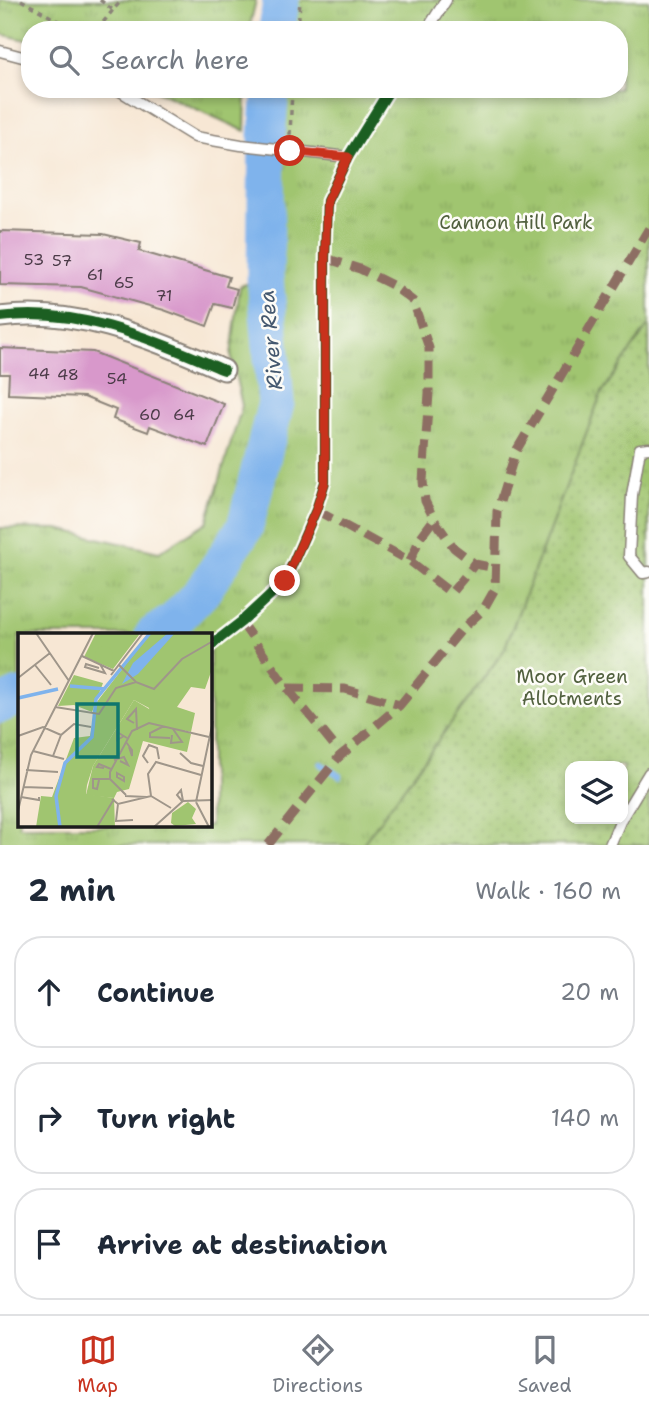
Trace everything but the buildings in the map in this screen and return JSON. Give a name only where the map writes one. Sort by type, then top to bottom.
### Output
[{"type":"street","points":[[0,317],[81,318],[149,338],[223,370]]},
{"type":"lane","points":[[433,21],[446,0]]},
{"type":"lane","points":[[0,51],[21,57]]},
{"type":"lane","points":[[132,98],[195,137],[348,157],[384,98]]},
{"type":"lane","points":[[649,448],[640,449],[632,495],[629,556],[643,573],[649,572]]},
{"type":"lane","points":[[628,807],[649,773]]},
{"type":"lane","points":[[610,845],[619,824]]},
{"type":"path","points":[[21,0],[58,21]]},
{"type":"path","points":[[100,0],[113,9]]},
{"type":"path","points":[[104,21],[122,0]]},
{"type":"path","points":[[299,21],[300,0]]},
{"type":"path","points":[[286,150],[291,98]]},
{"type":"green space","points":[[0,0],[256,0],[251,21],[21,21],[21,39],[0,34]]},
{"type":"green space","name":"Cannon Hill Park","points":[[292,0],[649,0],[649,324],[601,394],[504,650],[362,845],[0,845],[0,528],[58,529],[159,552],[207,522],[242,406],[231,355],[240,286],[277,274],[280,98],[628,98],[628,21],[285,21]]},
{"type":"green space","points":[[172,98],[246,98],[245,131]]},
{"type":"green space","name":"Moor Green Allotments","points":[[649,324],[649,845],[362,845],[504,650],[601,394]]},
{"type":"waterway","name":"River Rea","points":[[278,21],[281,0]]},
{"type":"waterway","name":"River Rea","points":[[156,633],[174,621],[202,592],[245,527],[276,403],[265,277],[267,136],[270,98]]},
{"type":"waterway","name":"River Rea","points":[[0,705],[18,696]]},
{"type":"waterway","points":[[321,764],[340,776]]},
{"type":"marked path","points":[[268,845],[338,758],[400,705],[462,629],[483,610],[495,589],[497,511],[516,451],[649,228]]},
{"type":"marked path","points":[[325,258],[360,269],[392,285],[413,301],[429,348],[423,481],[425,501],[454,548],[475,564],[496,568]]},
{"type":"marked path","points":[[316,510],[410,561],[451,593],[475,564]]},
{"type":"marked path","points":[[410,561],[420,538],[434,519]]},
{"type":"marked path","points":[[241,622],[287,688],[342,755]]},
{"type":"marked path","points":[[287,688],[345,689],[400,705]]},
{"type":"cycle path","points":[[212,644],[285,581],[316,510],[325,482],[327,201],[348,157],[384,98]]},
{"type":"cycle path","points":[[0,317],[58,316],[87,321],[143,337],[224,370]]},
{"type":"route","points":[[285,581],[316,510],[325,482],[327,201],[348,157],[290,151]]}]
